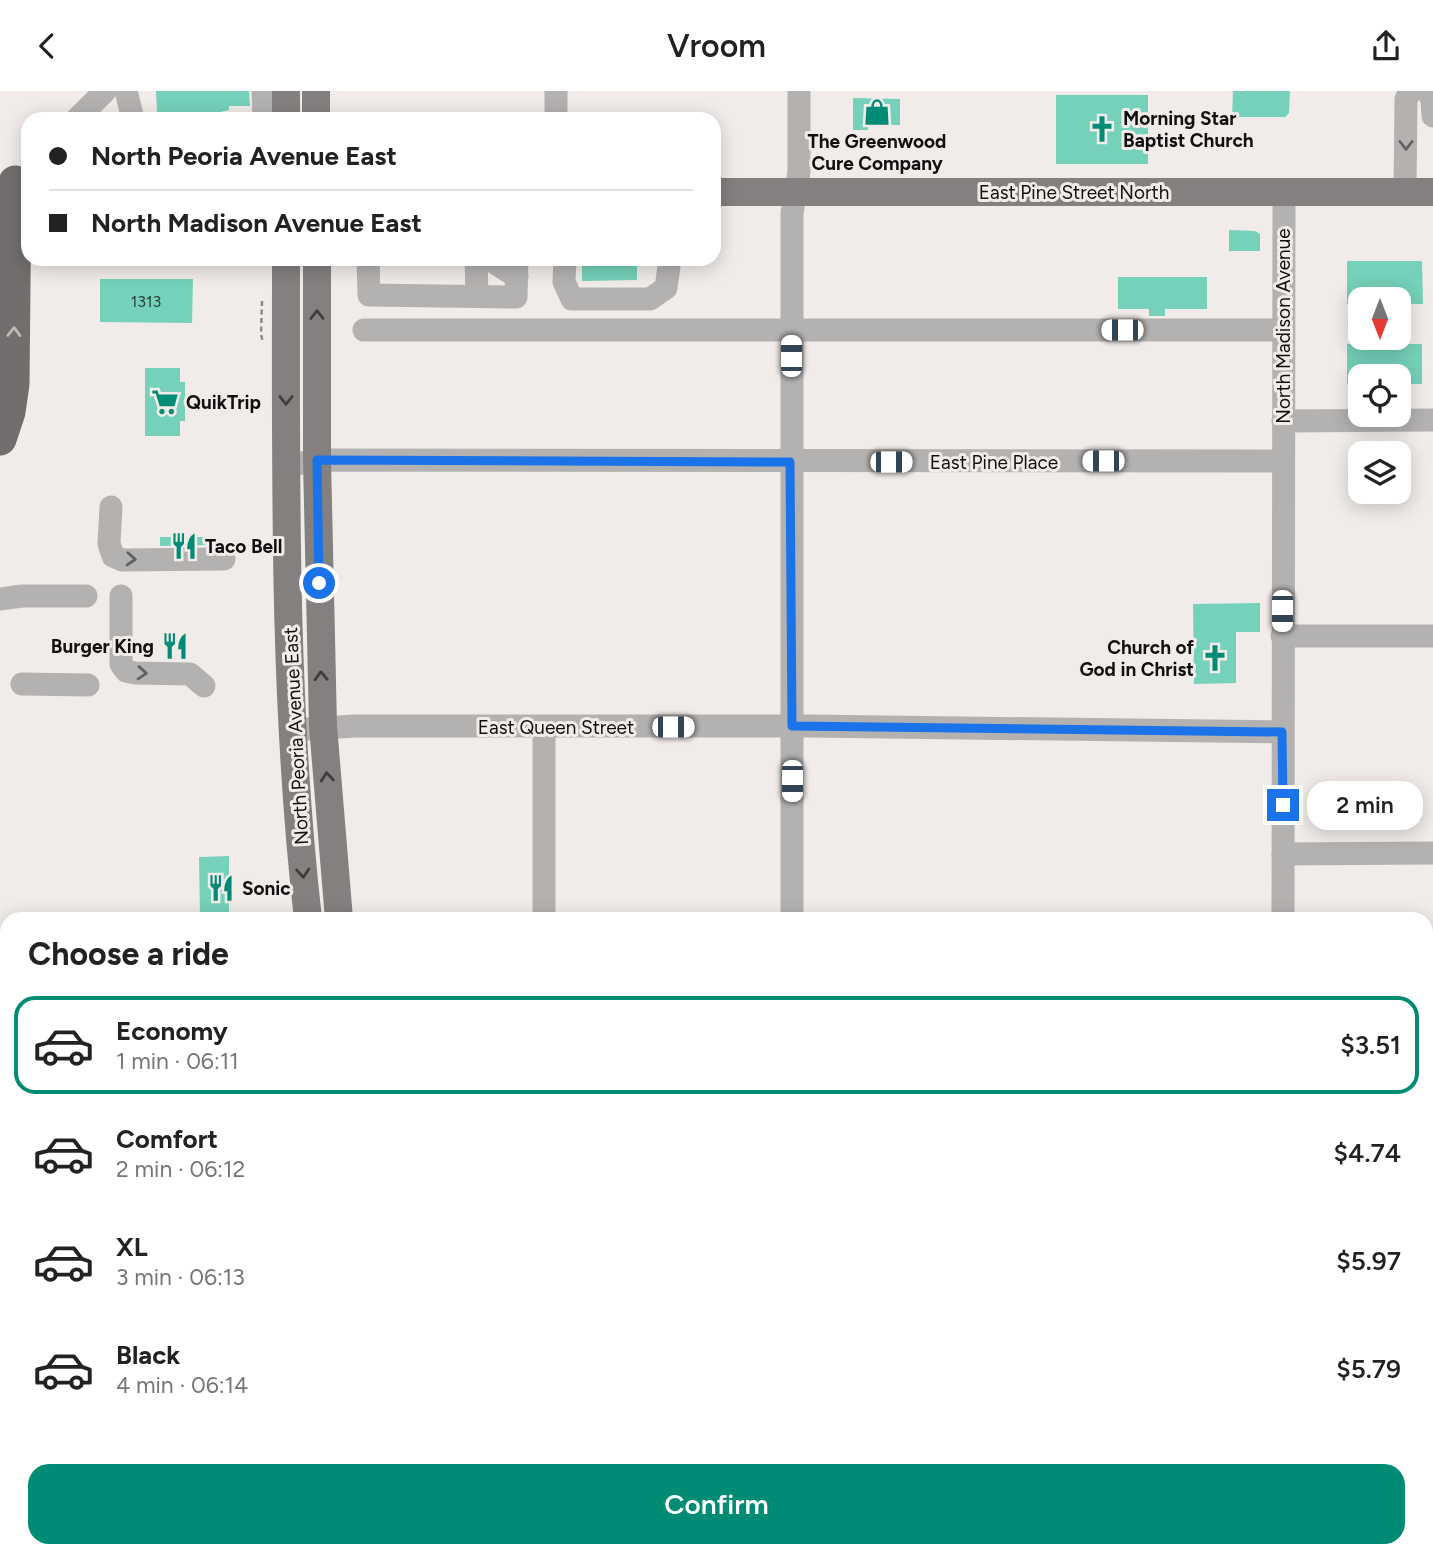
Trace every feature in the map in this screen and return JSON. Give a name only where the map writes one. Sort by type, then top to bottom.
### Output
[{"type":"highway","points":[[14,197],[21,260]]},
{"type":"highway","points":[[0,439],[9,412],[13,384],[22,269]]},
{"type":"main road","points":[[286,91],[286,112]]},
{"type":"main road","points":[[316,91],[316,112]]},
{"type":"main road","name":"East Pine Street North","points":[[721,193],[1433,192]]},
{"type":"main road","name":"North Peoria Avenue East","points":[[286,266],[292,731],[307,912]]},
{"type":"main road","name":"North Peoria Avenue East","points":[[317,266],[317,460],[323,726],[338,912]]},
{"type":"street","points":[[84,112],[105,91]]},
{"type":"street","points":[[126,91],[130,112]]},
{"type":"street","points":[[263,91],[264,112]]},
{"type":"street","points":[[556,91],[556,112]]},
{"type":"street","points":[[792,912],[791,330],[792,213],[799,171],[799,91]]},
{"type":"street","points":[[1405,192],[1406,99],[1411,91]]},
{"type":"street","points":[[1428,91],[1433,115]]},
{"type":"street","name":"North Madison Avenue","points":[[1283,912],[1284,191]]},
{"type":"street","points":[[369,266],[369,295],[516,297],[517,268]]},
{"type":"street","points":[[476,266],[477,296]]},
{"type":"street","points":[[565,266],[564,282],[572,299],[603,300],[650,299],[666,288],[669,266]]},
{"type":"street","points":[[365,330],[1283,330]]},
{"type":"street","points":[[1283,421],[1433,420]]},
{"type":"street","name":"East Pine Place","points":[[287,466],[317,460],[1283,461]]},
{"type":"street","points":[[111,507],[109,544],[113,556],[122,560],[224,559]]},
{"type":"street","points":[[0,599],[22,596],[86,596]]},
{"type":"street","points":[[121,596],[121,664],[126,671],[190,674],[204,686]]},
{"type":"street","points":[[1282,636],[1433,636]]},
{"type":"street","points":[[22,684],[88,685]]},
{"type":"street","name":"East Queen Street","points":[[292,731],[323,726],[792,726],[1282,732]]},
{"type":"street","points":[[544,727],[544,912]]},
{"type":"street","points":[[1283,854],[1433,853]]},
{"type":"building","points":[[156,91],[249,91],[250,106],[229,106],[229,110],[220,112],[157,112]]},
{"type":"building","points":[[1233,91],[1290,91],[1289,113],[1285,117],[1232,117]]},
{"type":"building","name":"Morning Star Baptist Church","points":[[1056,95],[1148,95],[1148,164],[1056,164]]},
{"type":"building","name":"The Greenwood Cure Company","points":[[853,98],[900,99],[900,125],[868,125],[868,130],[853,130]]},
{"type":"building","points":[[1229,230],[1255,231],[1260,234],[1260,251],[1229,251]]},
{"type":"building","points":[[1347,261],[1422,261],[1423,304],[1411,304],[1411,287],[1348,287],[1347,304]]},
{"type":"building","points":[[582,266],[637,266],[637,280],[582,281]]},
{"type":"building","points":[[1118,277],[1207,277],[1207,309],[1165,309],[1165,316],[1149,316],[1149,309],[1118,309]]},
{"type":"building","points":[[100,279],[193,279],[192,323],[100,322]]},
{"type":"building","points":[[1347,344],[1348,350],[1411,350],[1411,344],[1422,344],[1422,384],[1411,384],[1411,364],[1348,364],[1347,384]]},
{"type":"building","name":"QuikTrip","points":[[145,368],[180,368],[180,382],[185,382],[185,421],[180,421],[180,436],[145,436]]},
{"type":"building","points":[[160,537],[208,537],[208,545],[160,546]]},
{"type":"building","name":"Church of God in Christ","points":[[1260,603],[1260,632],[1236,632],[1236,683],[1194,684],[1193,604]]},
{"type":"building","points":[[229,856],[229,912],[200,912],[199,857]]},
{"type":"place","name":"The Greenwood Cure Company","points":[[877,112]]},
{"type":"place","name":"Morning Star Baptist Church","points":[[1102,129]]},
{"type":"place","name":"QuikTrip","points":[[165,402]]},
{"type":"place","name":"Taco Bell","points":[[184,546]]},
{"type":"place","name":"Burger King","points":[[175,646]]},
{"type":"place","name":"Church of God in Christ","points":[[1215,658]]},
{"type":"place","name":"Sonic","points":[[221,888]]},
{"type":"route","points":[[319,583],[317,460],[790,462],[792,726],[1282,732],[1283,805]]}]
